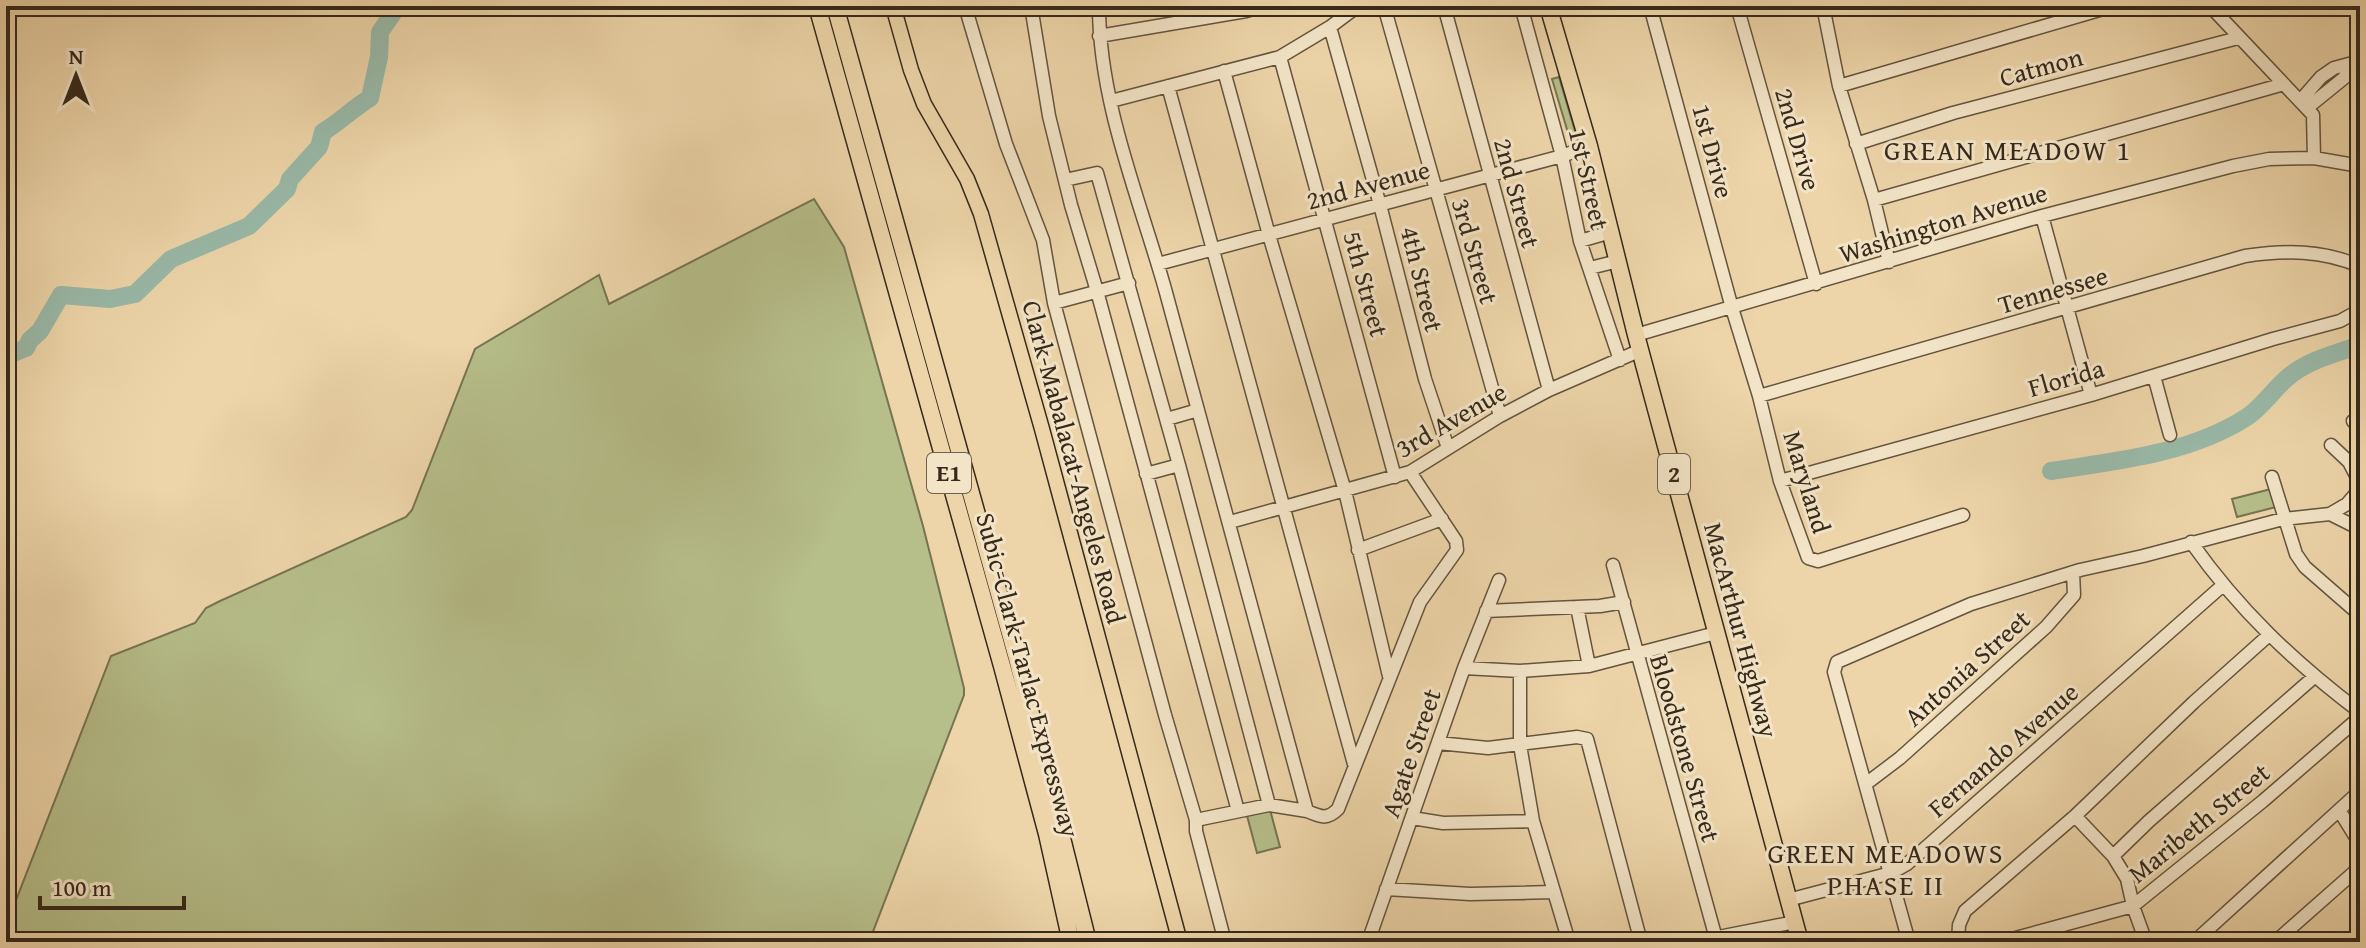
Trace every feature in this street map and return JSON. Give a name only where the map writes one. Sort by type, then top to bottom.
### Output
[{"type":"highway","name":"Subic-Clark-Tarlac Expressway","points":[[817,6],[1006,680],[1047,834],[1071,942]]},
{"type":"highway","name":"Subic-Clark-Tarlac Expressway","points":[[835,6],[1017,658],[1088,942]]},
{"type":"highway","name":"MacArthur Highway","points":[[1548,6],[1589,146],[1638,342],[1800,942]]},
{"type":"main road","name":"Clark-Mabalacat-Angeles Road","points":[[893,6],[924,104],[967,179],[981,214],[1180,942]]},
{"type":"street","points":[[965,6],[1006,144],[1043,240],[1054,303],[1196,820],[1196,831],[1225,942]]},
{"type":"street","points":[[1031,6],[1049,116],[1065,180],[1238,811]]},
{"type":"street","points":[[1099,6],[1099,36],[1111,101],[1230,522],[1307,811]]},
{"type":"street","points":[[1099,36],[1264,6]]},
{"type":"street","points":[[1111,101],[1280,57],[1358,6]]},
{"type":"street","name":"3rd Street","points":[[1384,6],[1500,416]]},
{"type":"street","name":"2nd Street","points":[[1444,6],[1549,390]]},
{"type":"street","name":"1st Street","points":[[1521,6],[1562,156],[1580,241],[1620,360]]},
{"type":"street","name":"1st Drive","points":[[1650,6],[1732,308]]},
{"type":"street","name":"2nd Drive","points":[[1737,6],[1816,284]]},
{"type":"street","points":[[1823,6],[1839,86],[1874,200],[1889,262]]},
{"type":"street","points":[[1839,86],[2113,6]]},
{"type":"street","points":[[2210,6],[2313,115],[2314,158]]},
{"type":"street","points":[[1529,32],[1553,24]]},
{"type":"street","name":"4th Street","points":[[1330,27],[1425,379],[1448,448]]},
{"type":"street","name":"Catmon","points":[[1856,144],[1968,109],[2238,38]]},
{"type":"street","name":"5th Street","points":[[1280,57],[1395,477]]},
{"type":"street","points":[[2304,104],[2321,77],[2334,68],[2356,63]]},
{"type":"street","points":[[1224,71],[1345,491],[1389,676]]},
{"type":"street","points":[[1541,79],[1567,71]]},
{"type":"street","points":[[1874,200],[2284,84]]},
{"type":"street","points":[[1168,86],[1354,764]]},
{"type":"street","name":"2nd Avenue","points":[[1158,264],[1562,156],[1589,146]]},
{"type":"street","name":"Washington Avenue","points":[[1638,342],[1732,308],[2042,216],[2233,166],[2269,159],[2314,158],[2360,166]]},
{"type":"street","points":[[1065,180],[1097,173],[1167,419],[1269,805]]},
{"type":"street","points":[[2042,216],[2091,395]]},
{"type":"street","points":[[1580,241],[1611,232]]},
{"type":"street","name":"Tennessee","points":[[1759,396],[2245,256],[2282,250],[2311,251],[2360,266]]},
{"type":"street","points":[[1590,268],[1618,261]]},
{"type":"street","points":[[1054,303],[1129,283]]},
{"type":"street","name":"Maryland","points":[[1732,308],[1759,396],[1780,481],[1805,551],[1813,561],[1963,515]]},
{"type":"street","name":"Florida","points":[[1780,481],[2091,395],[2340,321],[2360,310]]},
{"type":"street","name":"3rd Avenue","points":[[1230,522],[1410,472],[1500,416],[1549,390],[1620,360],[1638,342]]},
{"type":"street","points":[[2154,376],[2170,435]]},
{"type":"street","points":[[1167,419],[1198,410]]},
{"type":"street","points":[[2331,445],[2349,462],[2360,483]]},
{"type":"street","points":[[1146,474],[1179,465]]},
{"type":"street","points":[[1196,820],[1269,805],[1307,811],[1322,818],[1331,816],[1338,809],[1420,602],[1457,550],[1456,541],[1410,472]]},
{"type":"street","points":[[2272,477],[2296,554],[2305,567],[2360,615]]},
{"type":"street","points":[[1909,942],[1834,672],[1840,660],[1971,604],[2073,572],[2283,519],[2330,514],[2347,504],[2360,489]]},
{"type":"street","points":[[2330,514],[2360,529]]},
{"type":"street","points":[[1358,550],[1442,519]]},
{"type":"street","points":[[2191,542],[2222,586],[2269,635],[2360,714]]},
{"type":"street","name":"Bloodstone Street","points":[[1613,565],[1716,940]]},
{"type":"street","name":"Antonia Street","points":[[1867,783],[1900,758],[2046,627],[2074,595],[2073,572]]},
{"type":"street","name":"Agate Street","points":[[1368,942],[1464,668],[1499,580]]},
{"type":"street","name":"Fernando Avenue","points":[[1693,942],[1716,940],[1738,932],[1907,864],[2222,586]]},
{"type":"street","points":[[1486,611],[1624,602]]},
{"type":"street","points":[[1577,607],[1589,666]]},
{"type":"street","points":[[1464,668],[1520,671],[1589,666],[1716,633]]},
{"type":"street","points":[[1958,942],[1959,925],[1965,911],[2075,816],[2269,635]]},
{"type":"street","points":[[1520,671],[1520,745],[1533,821],[1569,942]]},
{"type":"street","points":[[2113,856],[2314,677]]},
{"type":"street","name":"Maribeth Street","points":[[2001,942],[2133,906],[2263,801],[2360,714]]},
{"type":"street","points":[[1438,743],[1488,748],[1583,736],[1588,744],[1641,942]]},
{"type":"street","points":[[2194,942],[2360,791]]},
{"type":"street","points":[[2339,810],[2360,844]]},
{"type":"street","points":[[2075,816],[2113,856],[2127,879],[2146,942]]},
{"type":"street","points":[[1412,818],[1443,823],[1533,821]]},
{"type":"street","points":[[2275,942],[2360,867]]},
{"type":"street","points":[[1386,889],[1470,894],[1553,892]]},
{"type":"green space","points":[[1559,77],[1578,141],[1571,143],[1552,79]]},
{"type":"green space","points":[[814,199],[844,247],[923,526],[964,688],[964,695],[869,942],[6,942],[6,926],[111,656],[195,623],[206,608],[406,517],[412,510],[475,349],[599,275],[609,304]]},
{"type":"green space","points":[[2271,489],[2276,507],[2237,517],[2232,499]]},
{"type":"green space","points":[[1269,806],[1280,847],[1257,853],[1246,812]]},
{"type":"waterway","points":[[6,356],[26,348],[61,295],[110,299],[135,294],[171,259],[249,226],[287,189],[290,179],[319,147],[323,132],[370,98],[379,57],[380,32],[398,6]]},
{"type":"waterway","points":[[2051,471],[2152,454],[2201,440],[2247,417],[2287,378],[2303,367],[2360,345]]},
{"type":"district","name":"GREAN MEADOW 1","points":[[2008,150]]},
{"type":"district","name":"GREEN MEADOWS PHASE II","points":[[1886,869]]}]
